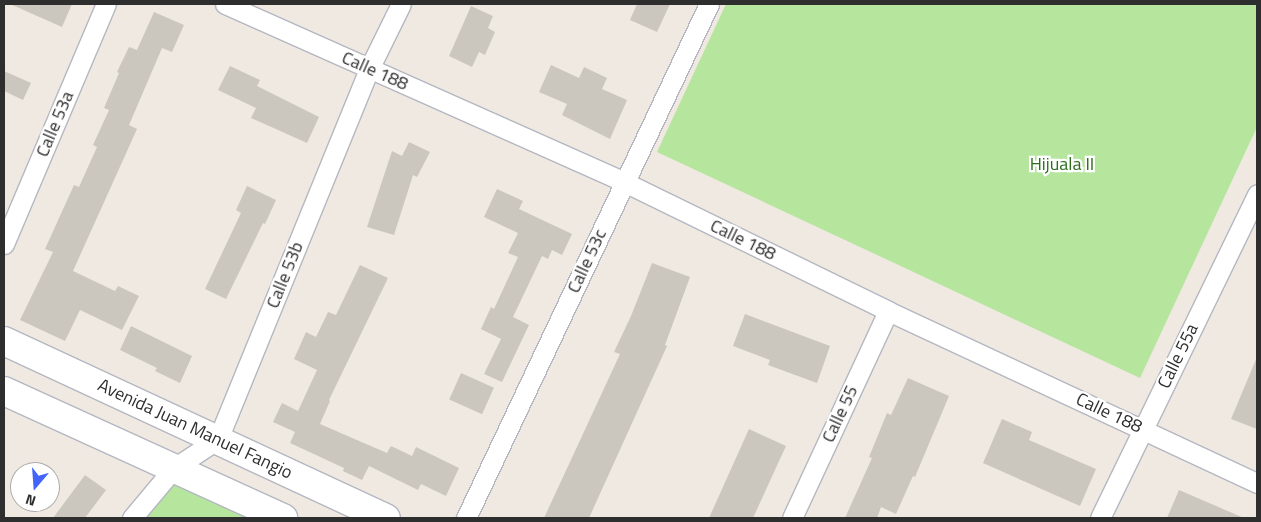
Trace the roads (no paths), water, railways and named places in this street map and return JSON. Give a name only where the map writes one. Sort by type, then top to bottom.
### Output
[{"type":"main road","name":"Avenida Juan Manuel Fangio","points":[[4,341],[386,518]]},
{"type":"main road","points":[[4,391],[284,518]]},
{"type":"street","name":"Calle 53a","points":[[4,244],[106,4]]},
{"type":"street","name":"Calle 188","points":[[225,4],[624,182],[888,311],[1257,483]]},
{"type":"street","name":"Calle 53b","points":[[218,439],[369,69],[401,4]]},
{"type":"street","name":"Calle 53c","points":[[466,518],[709,4]]},
{"type":"street","name":"Calle 55a","points":[[1100,518],[1257,194]]},
{"type":"street","name":"Calle 55","points":[[792,518],[888,311]]},
{"type":"street","points":[[132,518],[174,468],[218,439]]},
{"type":"park label","name":"Hijuala II","points":[[1062,164]]}]
